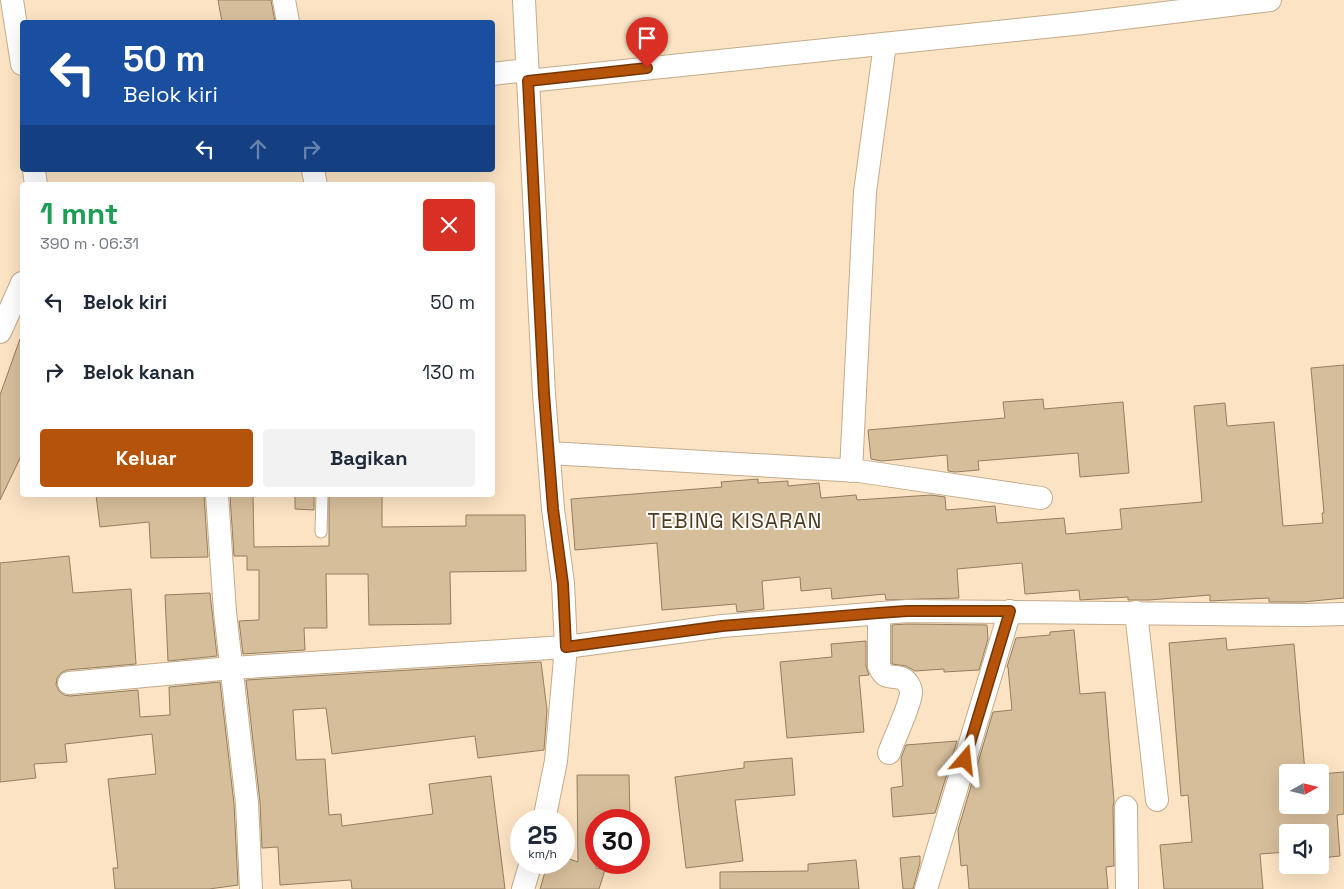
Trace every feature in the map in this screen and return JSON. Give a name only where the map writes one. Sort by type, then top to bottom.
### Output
[{"type":"street","points":[[12,0],[20,51]]},
{"type":"street","points":[[284,0],[288,20]]},
{"type":"street","points":[[524,0],[549,453],[563,584],[566,647],[556,761],[546,809]]},
{"type":"street","points":[[495,74],[528,75],[885,44],[1083,23],[1270,0]]},
{"type":"street","points":[[851,471],[865,192],[885,44]]},
{"type":"street","points":[[0,332],[20,287]]},
{"type":"street","points":[[549,453],[851,471],[1041,498]]},
{"type":"street","points":[[217,497],[225,612],[247,803],[251,889]]},
{"type":"street","points":[[69,683],[231,668],[566,647],[722,626],[907,611],[1344,614]]},
{"type":"street","points":[[926,889],[1010,611]]},
{"type":"street","points":[[1136,612],[1157,800]]},
{"type":"street","points":[[878,613],[879,666],[882,674],[887,677],[902,678],[907,682],[911,694],[889,753]]},
{"type":"street","points":[[1126,807],[1127,889]]},
{"type":"street","points":[[523,889],[527,874]]},
{"type":"lane","points":[[321,532],[322,497]]},
{"type":"building","points":[[218,0],[271,0],[275,20],[222,20]]},
{"type":"building","points":[[20,339],[20,458],[0,500],[0,395]]},
{"type":"building","points":[[1344,365],[1344,598],[1303,602],[1269,602],[1269,598],[1210,601],[1210,595],[1149,600],[1128,600],[1128,597],[1080,600],[1079,590],[1025,594],[1022,563],[957,569],[959,598],[886,600],[885,594],[832,599],[831,588],[801,591],[800,577],[762,581],[764,609],[737,612],[736,604],[662,610],[657,543],[575,550],[571,499],[722,487],[721,482],[758,479],[758,483],[788,481],[788,486],[819,483],[821,498],[856,495],[857,500],[931,495],[945,497],[946,510],[995,506],[997,523],[1064,518],[1066,534],[1122,529],[1120,509],[1202,502],[1194,406],[1225,403],[1227,426],[1274,422],[1283,526],[1323,523],[1322,513],[1324,513],[1311,368]]},
{"type":"building","points":[[1043,399],[1044,409],[1123,402],[1129,473],[1080,477],[1078,453],[978,461],[979,470],[955,472],[948,471],[947,455],[882,461],[871,459],[868,430],[1005,418],[1003,402]]},
{"type":"building","points":[[96,497],[204,497],[208,557],[151,558],[149,522],[100,527]]},
{"type":"building","points":[[230,497],[253,497],[254,547],[329,546],[329,497],[382,497],[382,527],[466,526],[466,515],[525,515],[526,571],[450,572],[451,624],[369,625],[368,574],[326,574],[327,628],[304,628],[305,650],[243,654],[239,621],[259,620],[259,570],[247,570],[247,556],[234,556]]},
{"type":"building","points":[[295,497],[314,497],[314,510],[295,509]]},
{"type":"building","points":[[69,556],[73,593],[131,589],[136,664],[67,670],[57,678],[56,685],[59,691],[64,695],[70,696],[138,690],[140,717],[170,715],[169,687],[220,682],[234,804],[238,885],[209,889],[115,889],[113,868],[118,868],[108,779],[156,774],[152,734],[65,744],[67,762],[34,764],[36,778],[0,782],[0,563]]},
{"type":"building","points":[[210,593],[217,656],[168,661],[165,595]]},
{"type":"building","points":[[892,625],[987,625],[988,639],[979,670],[944,672],[944,669],[915,671],[906,666],[892,664]]},
{"type":"building","points":[[1074,630],[1080,694],[1105,692],[1114,801],[1114,866],[1106,867],[1108,889],[969,889],[967,865],[961,866],[958,830],[993,712],[1012,710],[1007,667],[1016,638],[1050,635],[1050,632]]},
{"type":"building","points":[[1226,638],[1227,650],[1294,644],[1304,764],[1279,764],[1279,814],[1329,814],[1329,773],[1344,772],[1344,814],[1337,815],[1340,856],[1329,857],[1329,824],[1279,824],[1279,853],[1260,854],[1263,889],[1164,889],[1160,845],[1192,842],[1188,795],[1181,796],[1169,643]]},
{"type":"building","points":[[866,641],[866,666],[869,675],[859,676],[864,732],[787,738],[780,662],[832,657],[831,644]]},
{"type":"building","points":[[541,662],[547,710],[544,750],[478,758],[475,736],[332,754],[326,708],[293,710],[296,760],[325,759],[329,815],[341,814],[342,826],[433,814],[429,784],[491,776],[505,889],[352,889],[351,880],[280,885],[278,847],[262,848],[260,802],[246,680]]},
{"type":"building","points":[[957,741],[935,813],[893,817],[891,788],[903,786],[901,758],[906,745]]},
{"type":"building","points":[[792,758],[795,795],[735,800],[743,861],[686,868],[675,777],[744,768],[744,762]]},
{"type":"building","points":[[577,775],[629,775],[630,809],[585,809],[585,874],[604,874],[599,889],[540,889],[544,874],[575,874],[575,861],[578,862]]},
{"type":"building","points":[[920,856],[913,889],[903,889],[900,858]]},
{"type":"building","points":[[856,860],[859,889],[720,889],[720,872],[808,871],[808,864]]},
{"type":"district","name":"TEBING KISARAN","points":[[735,521]]},
{"type":"route","points":[[647,68],[528,81],[533,195],[542,321],[544,394],[553,509],[563,584],[566,647],[722,626],[878,613],[907,611],[1010,611],[965,760]]}]
